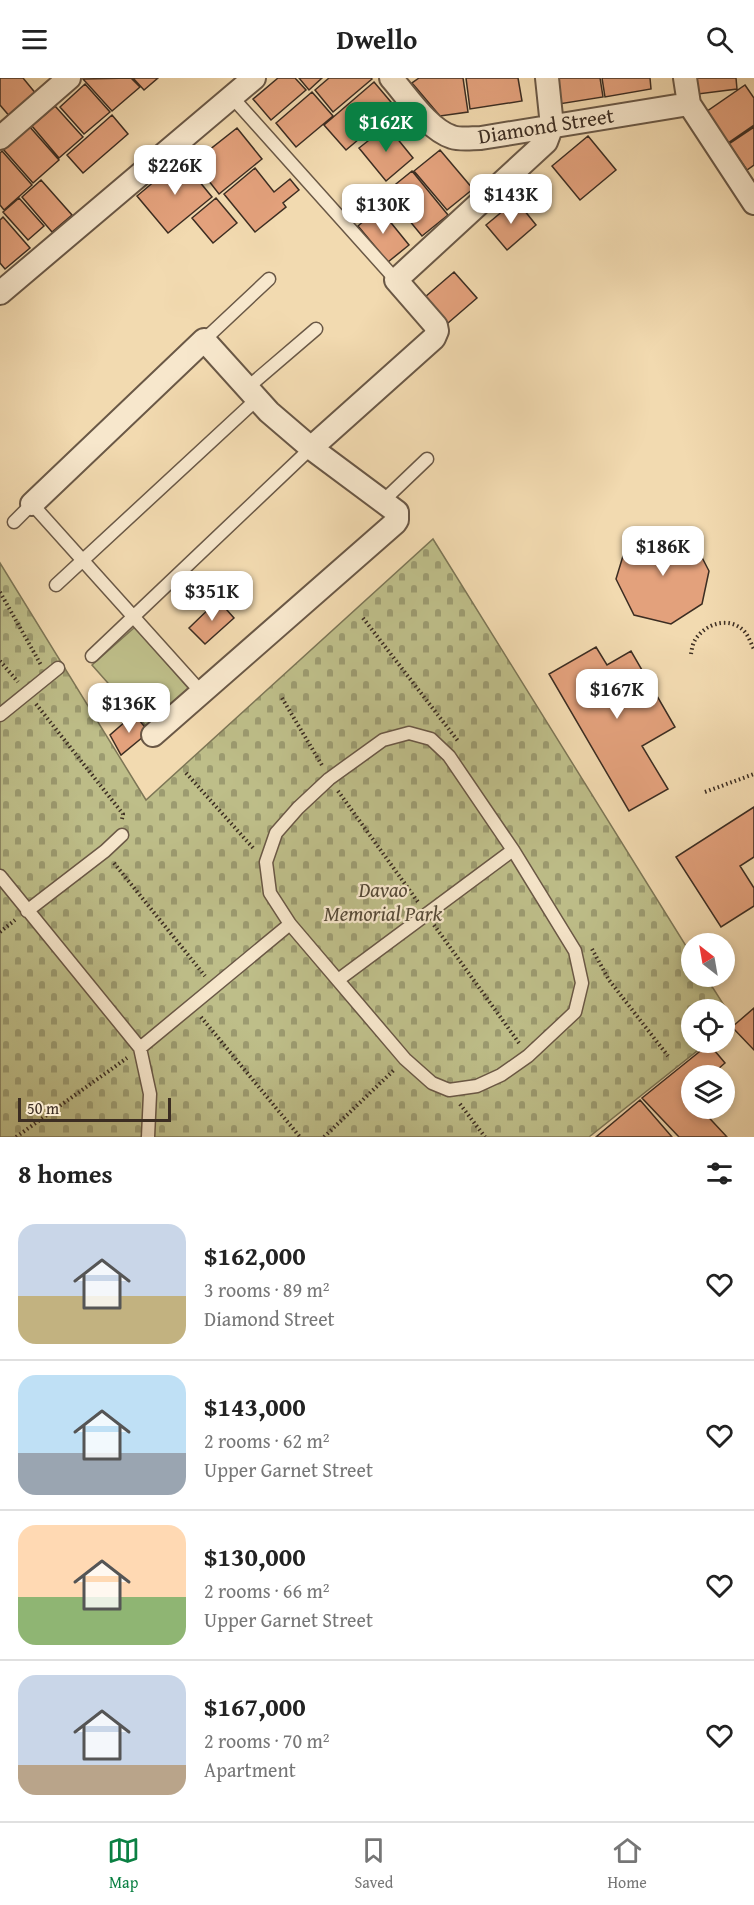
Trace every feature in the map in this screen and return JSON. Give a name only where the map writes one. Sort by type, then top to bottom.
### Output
[{"type":"street","points":[[0,138],[69,78]]},
{"type":"street","points":[[0,293],[254,78]]},
{"type":"street","name":"Diamond Street","points":[[391,78],[431,124],[453,137],[481,138],[688,104]]},
{"type":"street","points":[[311,448],[434,338],[437,331],[436,326],[396,280],[549,138],[552,126],[547,78]]},
{"type":"street","points":[[685,78],[688,104],[754,203]]},
{"type":"street","points":[[32,504],[204,340],[252,394],[311,448],[397,512],[398,520],[395,523],[153,735]]},
{"type":"lane","points":[[232,97],[396,280]]},
{"type":"lane","points":[[204,340],[269,279]]},
{"type":"lane","points":[[56,585],[83,561],[316,329]]},
{"type":"lane","points":[[92,656],[311,448]]},
{"type":"lane","points":[[383,501],[428,459]]},
{"type":"lane","points":[[14,522],[32,504],[202,693]]},
{"type":"lane","points":[[0,715],[53,672]]},
{"type":"lane","points":[[409,732],[431,739],[449,756],[513,850],[575,951],[582,983],[575,1012],[528,1056],[501,1075],[477,1086],[449,1090],[432,1083],[405,1059],[290,924],[270,893],[266,862],[276,833],[329,778],[383,740],[409,732]]},
{"type":"lane","points":[[27,911],[105,851],[122,835]]},
{"type":"lane","points":[[338,980],[513,850]]},
{"type":"lane","points":[[0,876],[140,1048],[150,1094],[148,1137]]},
{"type":"lane","points":[[140,1048],[290,924]]},
{"type":"path","points":[[0,592],[53,672]]},
{"type":"path","points":[[691,654],[699,634],[712,625],[722,622],[734,623],[745,632],[754,649]]},
{"type":"path","points":[[0,661],[123,814],[122,835]]},
{"type":"path","points":[[282,698],[329,778],[528,1056]]},
{"type":"path","points":[[186,773],[266,862]]},
{"type":"path","points":[[705,792],[754,774]]},
{"type":"path","points":[[105,851],[213,986]]},
{"type":"path","points":[[192,1006],[300,1137]]},
{"type":"path","points":[[16,1137],[140,1048]]},
{"type":"path","points":[[324,1137],[405,1059]]},
{"type":"path","points":[[449,1090],[485,1137]]},
{"type":"green space","name":"Davao Memorial Park","points":[[433,539],[681,938],[681,987],[712,987],[720,999],[681,999],[681,1053],[694,1053],[589,1137],[0,1137],[0,563],[146,800]]},
{"type":"green space","points":[[135,627],[189,689],[146,726],[92,665]]},
{"type":"building","points":[[0,78],[23,78],[37,95],[11,118],[0,105]]},
{"type":"building","points":[[131,78],[140,87],[112,111],[83,79]]},
{"type":"building","points":[[133,78],[158,78],[144,90]]},
{"type":"building","points":[[278,78],[295,78],[306,90],[271,120],[253,99]]},
{"type":"building","points":[[299,78],[322,78],[309,90]]},
{"type":"building","points":[[329,78],[372,79],[333,112],[315,90]]},
{"type":"building","points":[[419,78],[463,78],[468,112],[440,116],[412,83]]},
{"type":"building","points":[[466,78],[518,78],[522,101],[470,109]]},
{"type":"building","points":[[555,78],[600,78],[603,97],[559,104]]},
{"type":"building","points":[[602,78],[650,78],[651,89],[605,97]]},
{"type":"building","points":[[696,78],[736,78],[737,89],[698,94]]},
{"type":"building","points":[[374,82],[396,108],[346,150],[324,125]]},
{"type":"building","points":[[85,84],[110,112],[84,134],[60,107]]},
{"type":"building","points":[[745,85],[754,98],[754,125],[725,145],[703,114]]},
{"type":"building","points":[[312,92],[333,116],[296,147],[276,123]]},
{"type":"building","points":[[55,106],[83,137],[59,158],[32,126]]},
{"type":"building","points":[[112,115],[128,134],[83,173],[67,155]]},
{"type":"building","points":[[29,126],[59,160],[33,183],[3,149]]},
{"type":"building","points":[[387,126],[413,158],[386,181],[359,148]]},
{"type":"building","points":[[754,127],[754,165],[747,170],[729,144]]},
{"type":"building","points":[[237,128],[262,159],[219,194],[194,162]]},
{"type":"building","points":[[588,136],[616,170],[580,200],[552,166]]},
{"type":"building","points":[[440,150],[473,189],[447,210],[414,171]]},
{"type":"building","points":[[2,151],[32,185],[4,210],[0,205],[0,153]]},
{"type":"building","points":[[181,159],[212,197],[168,233],[137,196]]},
{"type":"building","points":[[255,168],[274,192],[290,179],[299,190],[283,203],[286,207],[255,232],[224,194]]},
{"type":"building","points":[[412,171],[448,215],[422,236],[386,192]]},
{"type":"building","points":[[41,180],[72,215],[52,232],[22,197]]},
{"type":"building","points":[[19,198],[44,226],[28,240],[3,212]]},
{"type":"building","points":[[216,198],[237,223],[213,243],[192,218]]},
{"type":"building","points":[[516,200],[536,225],[507,250],[486,225]]},
{"type":"building","points":[[379,208],[409,245],[388,262],[358,226]]},
{"type":"building","points":[[3,217],[30,248],[5,269],[0,263],[0,220]]},
{"type":"building","points":[[454,272],[477,298],[448,323],[425,297]]},
{"type":"building","points":[[663,530],[694,542],[709,571],[702,604],[671,624],[634,615],[616,579],[626,546]]},
{"type":"building","points":[[218,600],[234,618],[205,644],[189,628]]},
{"type":"building","points":[[596,647],[607,665],[631,651],[675,727],[642,746],[668,789],[629,811],[549,674]]},
{"type":"building","points":[[134,714],[149,732],[121,755],[110,735]]},
{"type":"building","points":[[754,807],[754,857],[740,866],[754,888],[754,906],[721,927],[676,857]]},
{"type":"building","points":[[754,1008],[754,1050],[735,1030],[735,1024]]},
{"type":"building","points":[[698,1053],[717,1053],[725,1063],[723,1065],[683,1065]]},
{"type":"building","points":[[681,1067],[681,1119],[710,1119],[727,1137],[679,1137],[642,1098]]},
{"type":"building","points":[[640,1100],[672,1137],[596,1137]]}]
